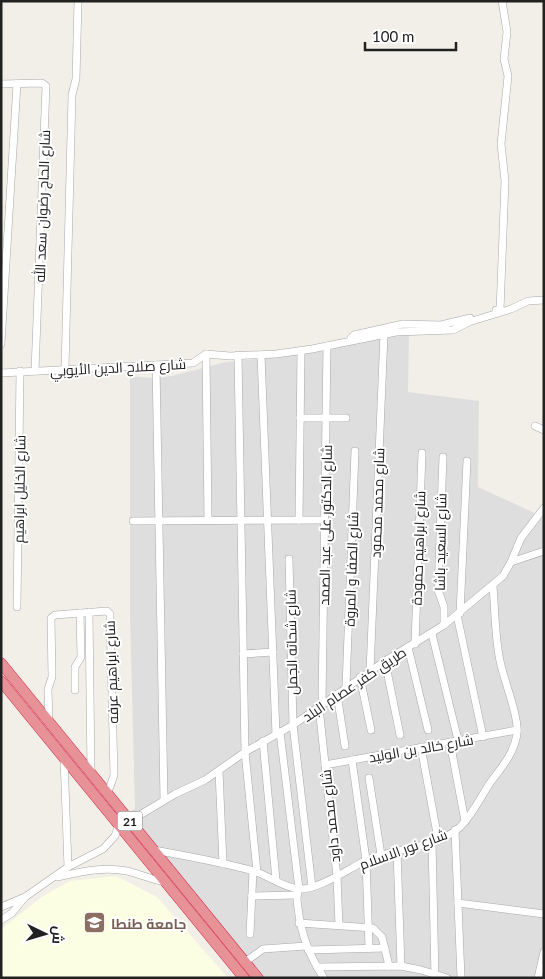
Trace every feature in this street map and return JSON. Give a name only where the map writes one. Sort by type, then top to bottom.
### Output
[{"type":"highway","name":"21","points":[[1,663],[154,850],[246,971]]},
{"type":"highway","name":"21","points":[[1,681],[165,882],[246,971],[258,978]]},
{"type":"street","points":[[65,369],[72,104],[76,79],[78,1]]},
{"type":"street","points":[[500,311],[505,181],[501,144],[508,76],[504,59],[507,32],[502,1]]},
{"type":"street","name":"شارع الحاج رضوان سعد الله","points":[[1,84],[42,83],[46,86],[35,371]]},
{"type":"street","points":[[1,344],[17,84]]},
{"type":"street","name":"شارع صلاح الدين الأيوبي","points":[[1,373],[192,363],[206,354],[238,356],[301,351],[403,331],[453,330],[469,322],[511,309],[528,301],[544,300]]},
{"type":"street","name":"شارع صلاح الدين الأيوبي","points":[[351,340],[354,335],[403,324],[447,325],[495,310],[500,311]]},
{"type":"street","name":"شارع محمد محمود","points":[[370,671],[384,334]]},
{"type":"street","name":"شارع الدكتور على عبد الصمد","points":[[320,706],[327,346]]},
{"type":"street","points":[[299,520],[301,351]]},
{"type":"street","points":[[206,354],[208,520]]},
{"type":"street","points":[[261,355],[278,733],[298,892],[300,923],[307,948],[324,978]]},
{"type":"street","points":[[238,356],[245,752],[255,872],[250,934]]},
{"type":"street","points":[[156,365],[164,800]]},
{"type":"street","name":"شارع الخليل ابراهيم","points":[[18,607],[20,371]]},
{"type":"street","points":[[300,418],[346,418]]},
{"type":"street","points":[[534,426],[544,430]]},
{"type":"street","name":"شارع الصفا و المروة","points":[[346,687],[355,451]]},
{"type":"street","name":"شارع ابراهيم حمودة","points":[[422,453],[411,645],[428,730]]},
{"type":"street","name":"شارع السعيد باشا","points":[[443,457],[438,590],[444,607],[444,625]]},
{"type":"street","points":[[468,461],[458,614],[483,737]]},
{"type":"street","name":"طريق كفر عصام البلد","points":[[130,821],[182,790],[205,780],[245,752],[292,725],[384,661],[432,634],[444,625],[503,576],[521,538],[544,508]]},
{"type":"street","points":[[133,520],[325,520]]},
{"type":"street","points":[[511,562],[544,551]]},
{"type":"street","name":"شارع شحاته الجمل","points":[[289,559],[292,725],[312,887]]},
{"type":"street","name":"شارع نور الاسلام","points":[[252,896],[298,892],[336,877],[366,860],[435,840],[455,830],[474,810],[510,755],[517,730],[516,718],[506,689],[500,658],[493,586]]},
{"type":"street","name":"شارع ابراهيم عرفه","points":[[49,723],[48,689],[52,677],[50,620],[55,615],[105,610],[110,614],[114,775],[106,792]]},
{"type":"street","points":[[89,612],[91,774]]},
{"type":"street","points":[[75,690],[75,666],[81,657],[80,613]]},
{"type":"street","points":[[432,634],[458,740]]},
{"type":"street","points":[[243,654],[273,652]]},
{"type":"street","points":[[384,661],[400,735]]},
{"type":"street","points":[[360,677],[371,730]]},
{"type":"street","points":[[337,694],[345,746]]},
{"type":"street","name":"شارع محمد داود","points":[[320,706],[339,925]]},
{"type":"street","name":"شارع خالد بن الوليد","points":[[325,765],[517,730]]},
{"type":"street","points":[[263,741],[276,880]]},
{"type":"street","points":[[450,742],[465,820]]},
{"type":"street","points":[[421,748],[435,840],[435,976]]},
{"type":"street","points":[[64,757],[68,867]]},
{"type":"street","points":[[352,760],[366,860],[368,948]]},
{"type":"street","points":[[219,771],[223,864]]},
{"type":"street","points":[[369,778],[381,855]]},
{"type":"street","points":[[1,907],[25,897],[68,867],[103,849],[114,836],[119,825]]},
{"type":"street","points":[[455,830],[461,978]]},
{"type":"street","points":[[154,850],[255,872],[276,880],[298,892]]},
{"type":"street","points":[[397,851],[401,966]]},
{"type":"street","points":[[54,878],[85,871],[115,869],[165,882]]},
{"type":"street","points":[[1,920],[12,913],[25,897]]},
{"type":"street","points":[[458,903],[544,914]]},
{"type":"street","points":[[300,923],[339,925],[376,930],[380,934],[389,966]]},
{"type":"street","points":[[246,971],[263,949],[385,948]]},
{"type":"street","points":[[538,978],[544,952]]},
{"type":"street","points":[[317,967],[401,966],[447,978]]},
{"type":"street","points":[[419,978],[421,970]]},
{"type":"shaded area","points":[[409,332],[408,392],[479,401],[478,487],[541,516],[544,523],[544,978],[251,978],[121,819],[135,808],[130,616],[130,376],[153,378],[172,376],[226,362],[285,356]]},
{"type":"shaded area","name":"جامعة طنطا","points":[[116,876],[157,897],[228,978],[1,978],[1,929],[43,896],[70,881]]},
{"type":"place","name":"جامعة طنطا","points":[[95,923]]}]
